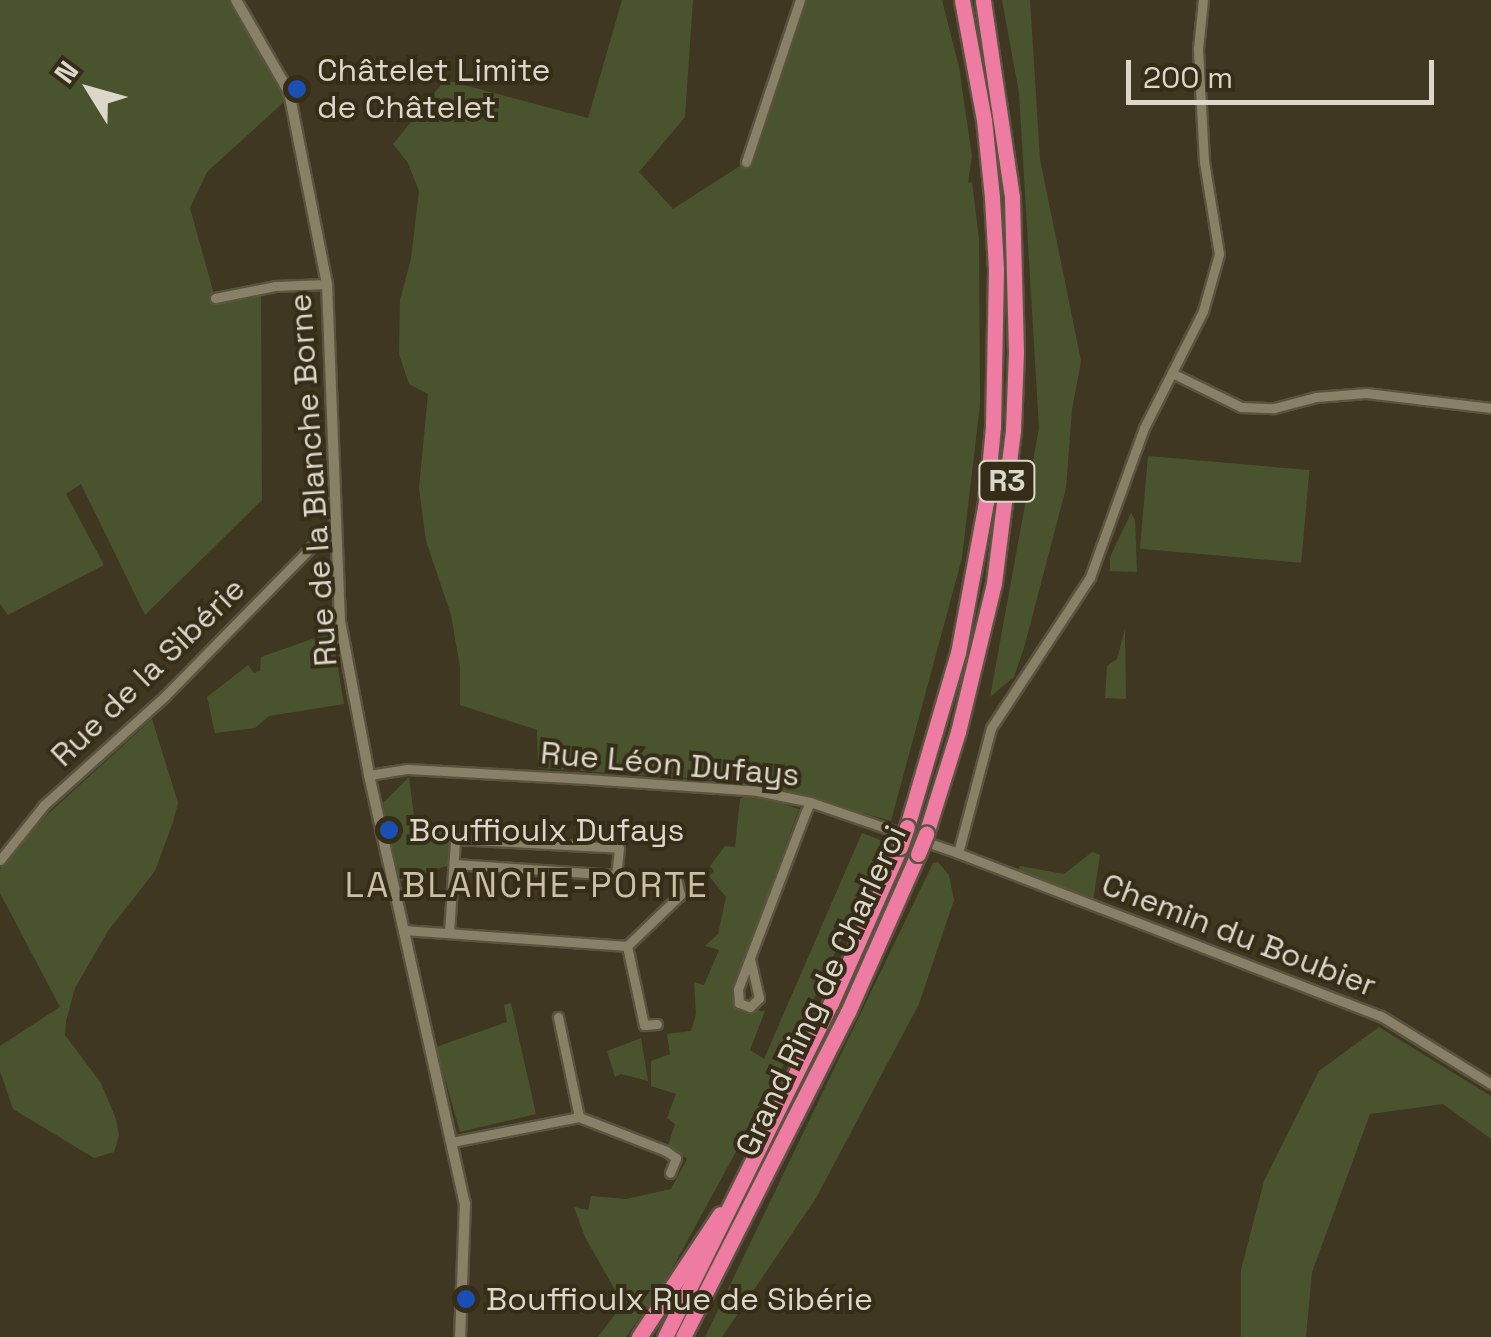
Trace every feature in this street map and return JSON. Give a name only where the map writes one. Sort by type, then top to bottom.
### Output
[{"type":"highway","name":"Grand Ring de Charleroi","points":[[665,1337],[838,988],[900,847],[958,653],[986,502],[993,426],[996,269],[984,120],[962,0]]},
{"type":"highway","name":"Grand Ring de Charleroi","points":[[683,1337],[848,1012],[918,854],[986,621],[1013,430],[1016,336],[1012,198],[983,0]]},
{"type":"highway","points":[[639,1337],[696,1245],[744,1183]]},
{"type":"street","name":"Rue de la Blanche Borne","points":[[236,0],[289,92],[327,284],[340,621],[464,1202],[460,1337]]},
{"type":"street","points":[[746,162],[800,0]]},
{"type":"street","points":[[958,853],[991,728],[1090,577],[1144,428],[1202,311],[1220,254],[1204,161],[1198,49],[1202,0]]},
{"type":"street","points":[[215,298],[275,286],[327,284]]},
{"type":"street","points":[[1174,374],[1241,407],[1274,408],[1316,397],[1366,394],[1491,408]]},
{"type":"street","name":"Rue de la Sibérie","points":[[0,860],[44,806],[165,696],[334,524]]},
{"type":"street","name":"Rue Léon Dufays","points":[[370,775],[408,769],[757,791],[810,802],[958,853]]},
{"type":"street","points":[[750,959],[758,998],[750,1007],[740,1003],[738,989],[810,802]]},
{"type":"street","points":[[449,933],[455,839],[619,848],[616,875],[454,864]]},
{"type":"street","name":"Chemin du Boubier","points":[[958,853],[1381,1016],[1491,1084]]},
{"type":"street","points":[[404,930],[627,946],[680,895],[676,878]]},
{"type":"street","points":[[627,946],[644,1024],[657,1024]]},
{"type":"street","points":[[558,1016],[578,1117]]},
{"type":"street","points":[[452,1142],[578,1117],[666,1151],[676,1158],[670,1173]]},
{"type":"green space","points":[[0,0],[229,0],[285,101],[207,172],[190,208],[215,298],[261,289],[262,500],[145,615],[81,484],[66,494],[104,565],[8,615],[0,604]]},
{"type":"green space","points":[[622,0],[693,0],[685,117],[639,172],[673,209],[746,162],[750,165],[803,0],[942,0],[959,67],[972,156],[968,183],[972,182],[979,239],[980,404],[962,558],[891,821],[756,783],[538,768],[537,730],[460,705],[460,667],[451,615],[426,541],[419,488],[428,394],[409,384],[399,354],[400,300],[411,259],[419,191],[408,163],[393,144],[445,80],[588,118]]},
{"type":"green space","points":[[1002,0],[1030,0],[1040,159],[1081,361],[1072,410],[1066,488],[1024,648],[1014,677],[990,697],[1039,428],[1019,93]]},
{"type":"green space","points":[[1148,456],[1309,470],[1301,563],[1140,549]]},
{"type":"green space","points":[[1131,513],[1135,520],[1137,572],[1110,571],[1110,557]]},
{"type":"green space","points":[[1125,629],[1126,699],[1105,698],[1107,666],[1117,659]]},
{"type":"green space","points":[[332,632],[344,704],[269,716],[255,728],[215,733],[207,697],[248,665],[254,673],[260,671],[261,657]]},
{"type":"green space","points":[[152,719],[178,803],[173,822],[155,871],[108,931],[75,988],[66,1021],[65,1035],[101,1083],[116,1119],[119,1136],[114,1152],[94,1158],[13,1109],[0,1071],[0,1046],[60,1007],[0,893],[0,869],[46,816]]},
{"type":"green space","points":[[409,777],[415,825],[449,831],[449,865],[397,882],[383,803]]},
{"type":"green space","points":[[752,793],[799,809],[734,988],[740,1009],[765,1011],[750,1050],[764,1059],[862,833],[883,841],[882,850],[785,1062],[666,1280],[626,1337],[598,1337],[623,1304],[585,1237],[574,1207],[588,1210],[591,1196],[626,1199],[671,1189],[687,1159],[668,1145],[675,1124],[667,1118],[676,1094],[651,1086],[651,1061],[670,1054],[667,1034],[691,1031],[696,1014],[694,982],[704,985],[719,950],[705,946],[718,934],[726,897],[709,876],[714,871],[710,866],[725,846],[735,847],[740,799]]},
{"type":"green space","points":[[1092,852],[1100,855],[1093,901],[1017,872],[1020,866],[1064,874]]},
{"type":"green space","points":[[938,862],[949,875],[954,900],[919,1004],[816,1198],[722,1337],[705,1337],[933,863]]},
{"type":"green space","points":[[511,1003],[536,1114],[460,1132],[436,1047],[507,1022],[504,1005]]},
{"type":"green space","points":[[1379,1027],[1491,1096],[1491,1139],[1443,1104],[1370,1114],[1312,1272],[1306,1337],[1241,1337],[1241,1270],[1264,1181],[1319,1071]]},
{"type":"green space","points":[[641,1038],[648,1081],[621,1074],[615,1077],[607,1051]]},
{"type":"place","name":"Châtelet Limite de Châtelet","points":[[297,89]]},
{"type":"place","name":"Bouffioulx Dufays","points":[[389,830]]},
{"type":"place","name":"Bouffioulx Rue de Sibérie","points":[[466,1299]]},
{"type":"district","name":"LA BLANCHE-PORTE","points":[[527,885]]}]
